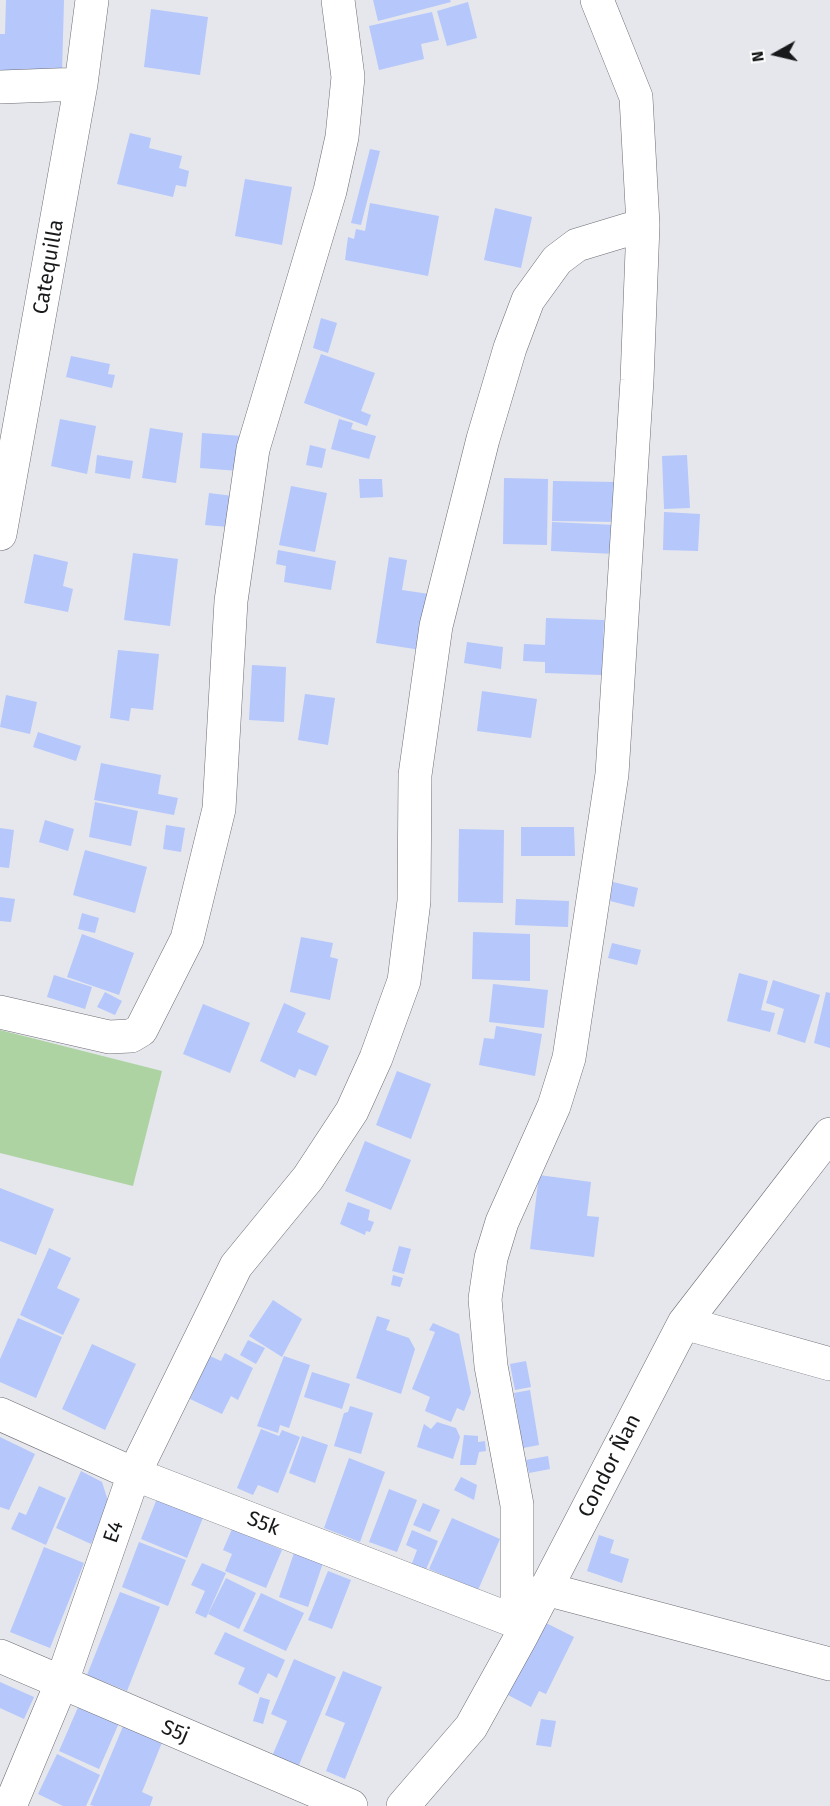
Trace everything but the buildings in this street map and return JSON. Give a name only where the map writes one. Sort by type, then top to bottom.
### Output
[{"type":"street","name":"Catequilla","points":[[0,534],[81,84],[92,0]]},
{"type":"street","points":[[0,1012],[109,1037],[131,1036],[141,1030],[187,939],[219,808],[231,601],[253,449],[330,191],[342,137],[348,77],[338,0]]},
{"type":"street","points":[[519,1628],[518,1505],[491,1366],[485,1299],[491,1258],[502,1222],[554,1106],[569,1058],[612,774],[628,548],[643,225],[636,97],[597,0]]},
{"type":"street","points":[[0,87],[81,84]]},
{"type":"street","name":"E4","points":[[10,1806],[61,1684],[134,1474],[236,1266],[308,1178],[352,1111],[376,1058],[404,981],[414,900],[415,775],[436,626],[483,439],[510,348],[528,300],[557,260],[577,245],[643,225]]},
{"type":"street","name":"Condor Ñan","points":[[403,1806],[471,1727],[519,1628],[546,1589],[684,1323],[830,1134]]},
{"type":"street","points":[[684,1323],[830,1364]]},
{"type":"street","name":"S5k","points":[[0,1414],[134,1474],[519,1628]]},
{"type":"street","points":[[546,1589],[830,1664]]},
{"type":"street","name":"S5j","points":[[0,1656],[351,1806]]},
{"type":"green space","points":[[0,1030],[162,1071],[133,1186],[0,1153]]}]
